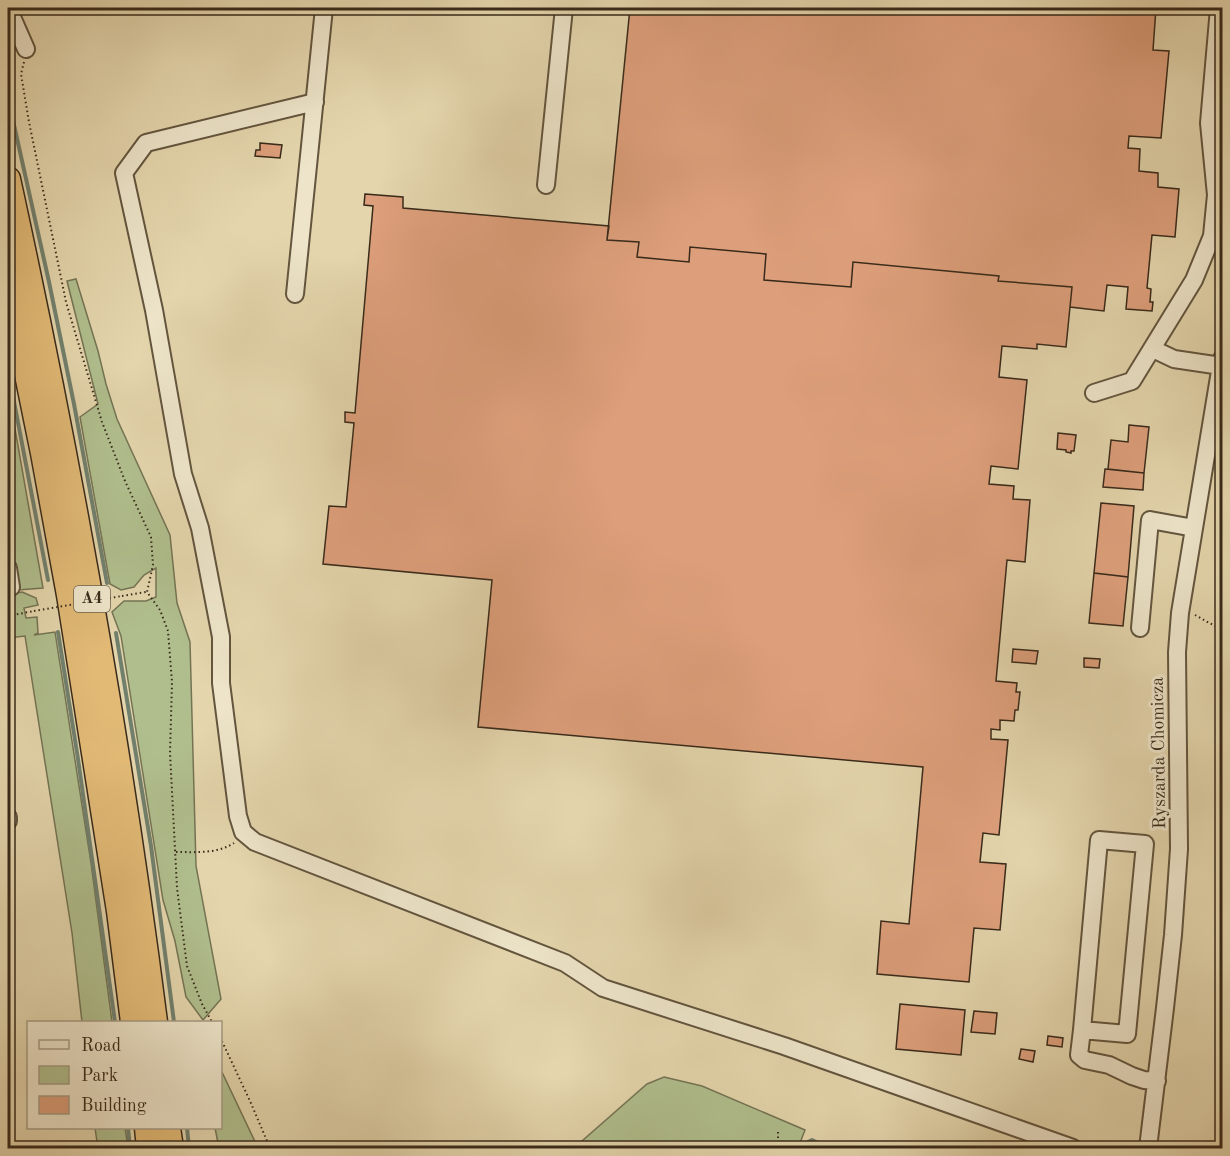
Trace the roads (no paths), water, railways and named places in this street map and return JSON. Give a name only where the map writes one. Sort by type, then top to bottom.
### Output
[{"type":"highway","name":"A4","points":[[8,179],[89,583],[139,897],[155,1021]]},
{"type":"highway","name":"A4","points":[[8,281],[69,595],[119,911],[133,1021]]},
{"type":"highway","points":[[147,1129],[149,1149]]},
{"type":"highway","points":[[168,1129],[171,1149]]},
{"type":"street","points":[[8,8],[27,49]]},
{"type":"street","points":[[295,294],[324,8]]},
{"type":"street","points":[[546,185],[564,8]]},
{"type":"street","points":[[1094,393],[1132,381],[1194,280],[1212,236],[1216,195],[1209,123],[1219,8]]},
{"type":"street","points":[[315,102],[146,143],[124,173],[154,310],[183,474],[200,528],[221,637],[221,683],[238,816],[243,832],[255,842],[565,963],[603,988],[784,1046],[1073,1149]]},
{"type":"street","points":[[1152,349],[1174,359],[1222,363]]},
{"type":"street","name":"Ryszarda Chomicza","points":[[1148,1149],[1173,935],[1179,849],[1177,652],[1180,613],[1222,363]]},
{"type":"street","points":[[1140,628],[1150,520],[1194,528]]},
{"type":"street","points":[[8,568],[11,587],[8,588]]},
{"type":"street","points":[[1082,1030],[1127,1034],[1145,844],[1099,840],[1079,1055],[1084,1060],[1109,1065],[1144,1080],[1157,1081]]},
{"type":"waterway","points":[[8,98],[74,404],[107,583]]},
{"type":"waterway","points":[[8,370],[48,580]]},
{"type":"waterway","points":[[58,632],[115,1021]]},
{"type":"waterway","points":[[116,633],[151,846],[174,1021]]},
{"type":"waterway","points":[[128,1129],[130,1148]]},
{"type":"waterway","points":[[187,1129],[189,1148]]},
{"type":"waterway","points":[[802,1148],[812,1140],[828,1148]]}]
